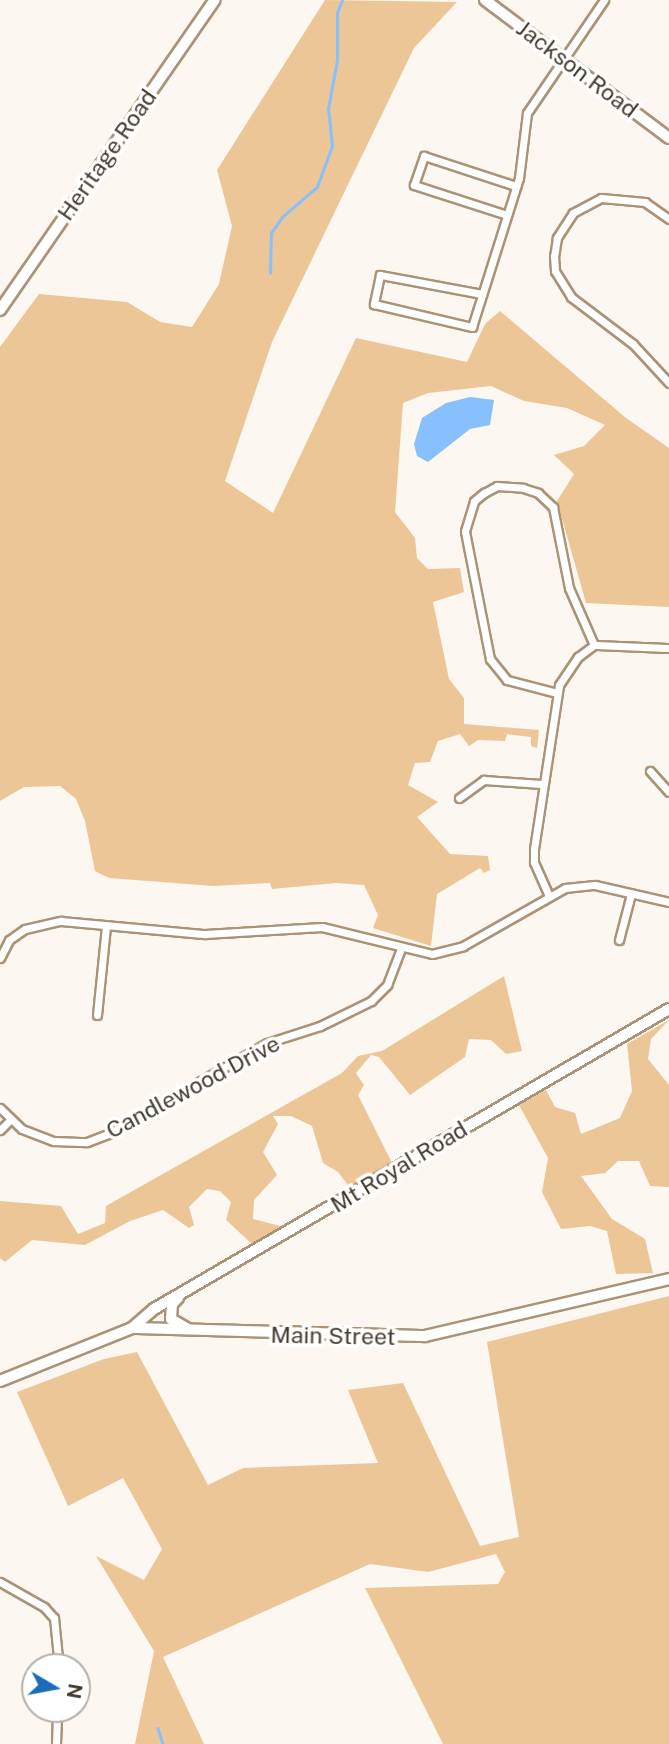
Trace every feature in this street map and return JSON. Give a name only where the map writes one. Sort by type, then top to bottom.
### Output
[{"type":"main road","name":"Mt Royal Road","points":[[132,1328],[149,1312],[186,1290],[669,1009]]},
{"type":"main road","name":"Main Street","points":[[0,1381],[132,1328],[208,1333],[425,1336],[669,1279]]},
{"type":"main road","points":[[186,1290],[172,1304],[171,1319],[183,1329],[208,1333]]},
{"type":"street","name":"Heritage Road","points":[[0,310],[215,0]]},
{"type":"street","name":"Jackson Road","points":[[485,0],[669,138]]},
{"type":"street","points":[[482,295],[380,275],[374,304],[472,327],[482,295],[504,224],[516,186],[527,113],[566,61],[604,0]]},
{"type":"street","points":[[507,215],[414,185],[424,156],[516,186]]},
{"type":"street","points":[[669,219],[645,202],[601,198],[573,213],[558,239],[554,256],[555,271],[571,297],[634,344],[669,383]]},
{"type":"street","points":[[556,692],[517,685],[500,676],[490,659],[465,531],[474,501],[484,493],[497,486],[523,488],[538,493],[553,507],[569,588],[594,646]]},
{"type":"street","points":[[549,896],[534,862],[541,784],[556,692],[572,663],[594,646],[669,648]]},
{"type":"street","points":[[650,771],[669,792]]},
{"type":"street","points":[[459,798],[484,780],[541,784]]},
{"type":"street","points":[[0,958],[9,940],[41,922],[205,934],[322,927],[401,949],[447,953],[549,896],[588,884],[669,902]]},
{"type":"street","points":[[619,940],[631,894]]},
{"type":"street","points":[[97,1015],[106,926]]},
{"type":"street","name":"Candlewood Drive","points":[[0,1108],[10,1120],[54,1141],[87,1142],[108,1134],[267,1043],[320,1026],[371,1001],[387,985],[401,949]]},
{"type":"street","points":[[0,1130],[10,1120]]},
{"type":"street","points":[[0,1582],[44,1607],[54,1618],[58,1653]]},
{"type":"street","points":[[56,1744],[57,1723]]},
{"type":"shaded area","points":[[325,0],[457,2],[414,48],[272,342],[225,481],[273,513],[356,338],[467,362],[485,324],[500,311],[626,418],[669,448],[669,607],[586,603],[557,501],[574,474],[554,455],[584,446],[605,425],[567,408],[524,401],[491,386],[428,393],[403,403],[395,512],[415,538],[417,558],[428,569],[460,568],[464,592],[433,602],[449,679],[464,698],[464,724],[539,730],[537,748],[531,746],[531,737],[507,734],[505,741],[478,740],[469,746],[460,734],[438,741],[430,762],[415,763],[408,785],[438,802],[417,817],[450,854],[488,856],[490,870],[484,873],[480,868],[437,894],[431,946],[373,928],[378,915],[364,885],[336,883],[272,889],[270,883],[213,886],[109,878],[95,871],[85,821],[76,799],[60,786],[24,787],[0,801],[0,347],[39,294],[127,302],[160,322],[192,327],[219,284],[232,226],[217,170]]},
{"type":"shaded area","points":[[504,976],[522,1051],[506,1054],[491,1040],[469,1039],[465,1057],[410,1095],[379,1057],[371,1055],[356,1073],[364,1085],[358,1095],[392,1163],[350,1188],[338,1172],[323,1163],[312,1126],[291,1116],[273,1116],[278,1124],[263,1152],[277,1175],[254,1200],[253,1219],[284,1227],[252,1244],[226,1220],[231,1202],[220,1191],[207,1189],[189,1207],[194,1225],[189,1228],[163,1210],[130,1221],[85,1245],[32,1240],[5,1262],[0,1258],[0,1201],[61,1206],[78,1234],[105,1223],[106,1206],[342,1073],[358,1056],[382,1051]]},
{"type":"shaded area","points":[[669,1020],[651,1039],[648,1059],[669,1085],[669,1187],[650,1186],[639,1161],[618,1161],[605,1173],[581,1176],[612,1219],[645,1239],[653,1273],[616,1274],[607,1231],[590,1226],[561,1229],[542,1192],[548,1158],[519,1105],[546,1090],[555,1107],[575,1113],[581,1134],[620,1118],[632,1091],[627,1044]]},
{"type":"shaded area","points":[[669,1296],[669,1744],[443,1744],[365,1588],[498,1584],[505,1572],[496,1554],[428,1572],[370,1564],[163,1657],[204,1744],[135,1744],[154,1651],[96,1556],[144,1580],[162,1549],[123,1478],[68,1506],[17,1392],[104,1359],[137,1352],[208,1485],[243,1468],[378,1463],[348,1390],[403,1383],[480,1546],[519,1537],[487,1342]]},
{"type":"water","points":[[470,397],[494,400],[490,425],[470,429],[428,462],[417,456],[414,444],[422,418],[446,403]]},
{"type":"waterway","points":[[270,273],[271,233],[282,217],[317,187],[332,146],[328,109],[337,60],[337,13],[342,0]]},
{"type":"waterway","points":[[158,1728],[163,1744]]}]
